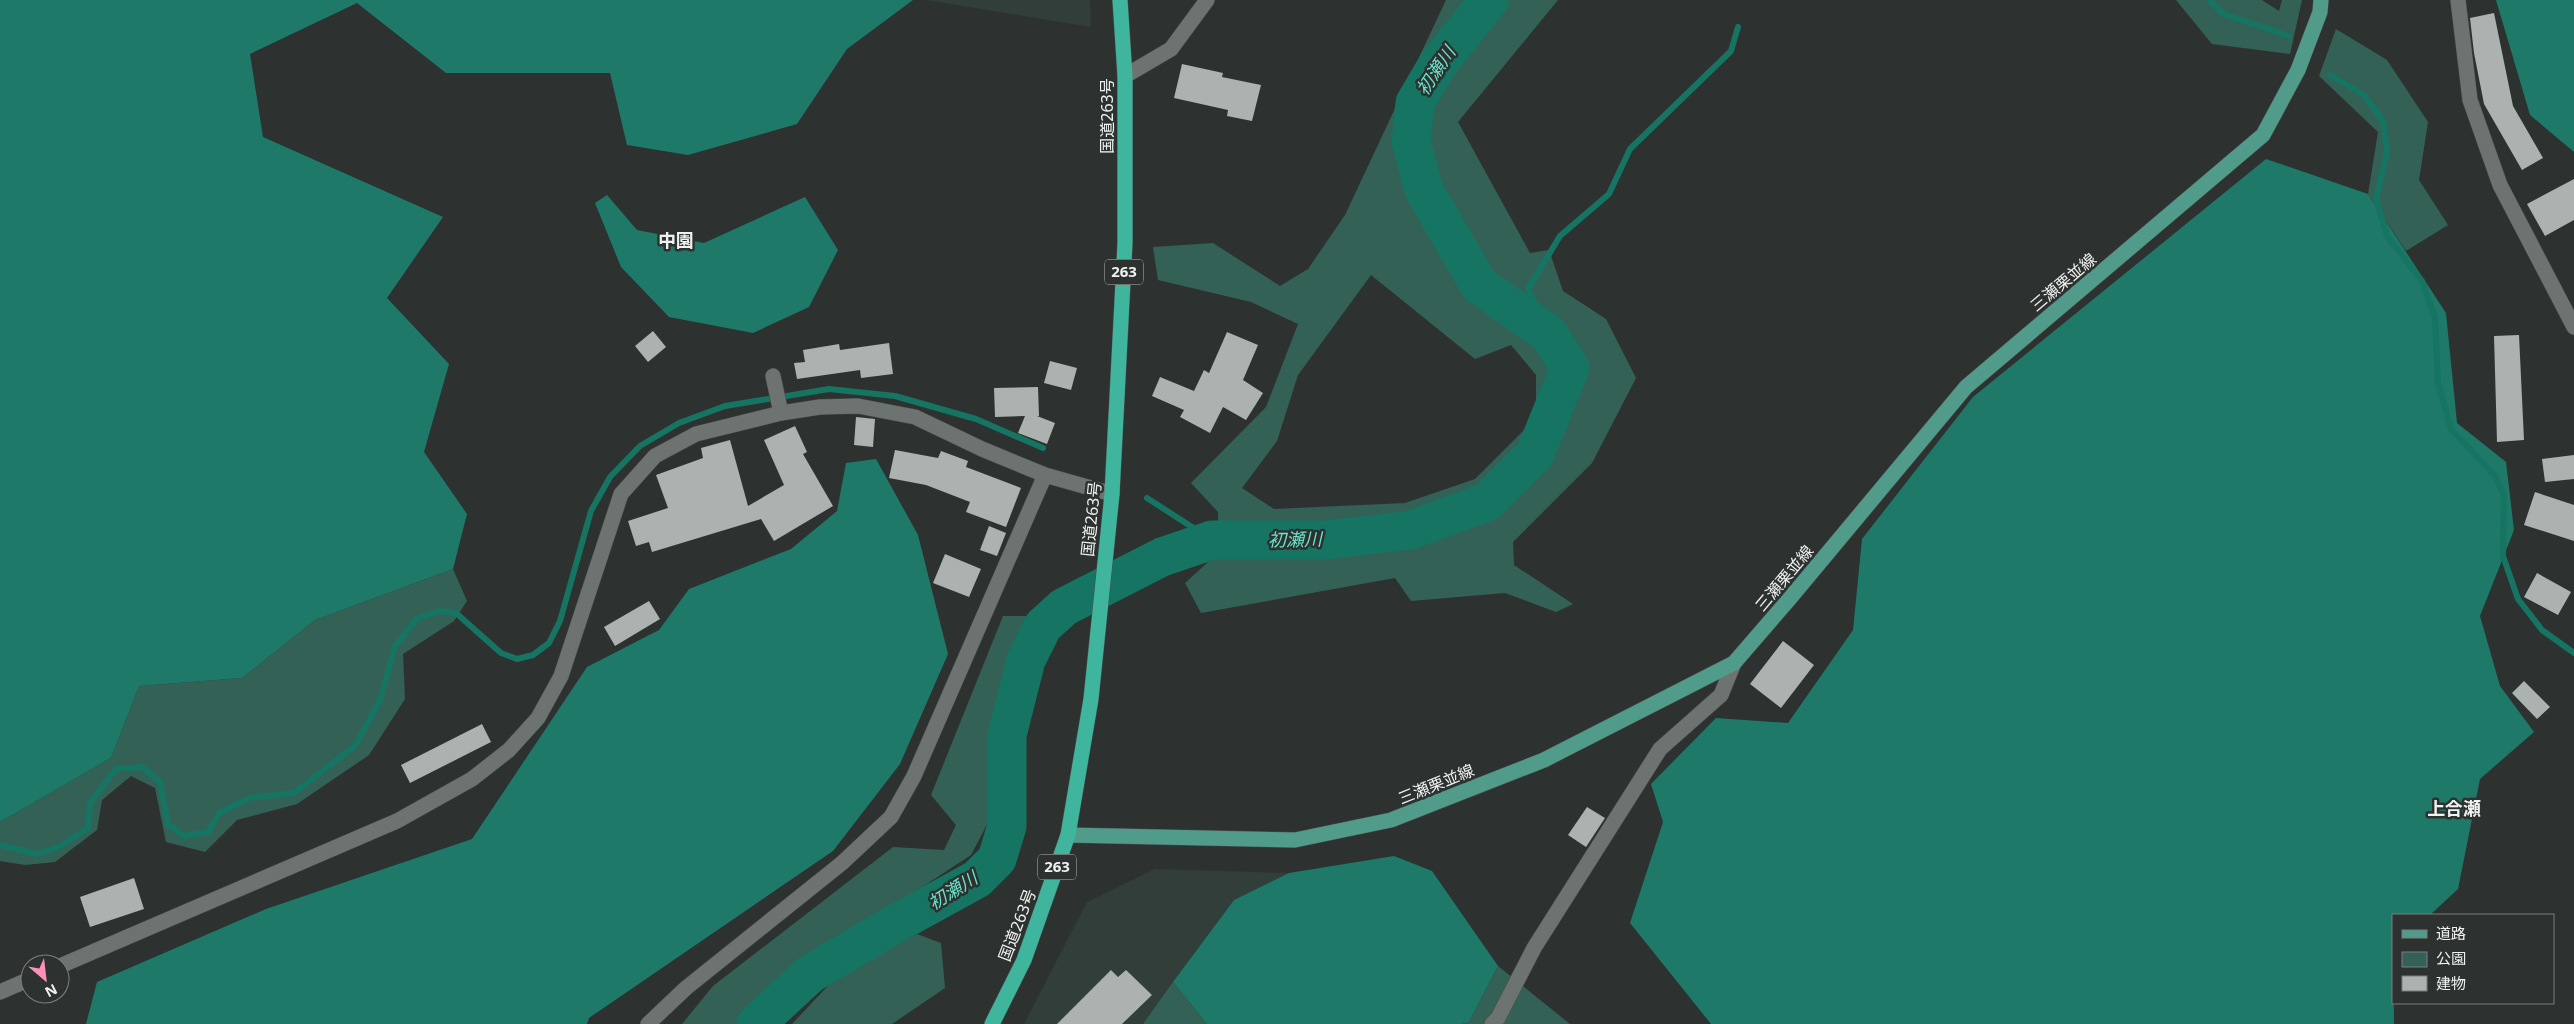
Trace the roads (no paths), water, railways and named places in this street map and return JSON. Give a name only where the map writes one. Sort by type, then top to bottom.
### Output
[{"type":"highway","name":"国道263号","points":[[992,1024],[1024,960],[1068,835],[1091,700],[1112,494],[1125,243],[1125,76],[1120,0]]},
{"type":"main road","name":"三瀬栗並線","points":[[1068,835],[1295,840],[1391,820],[1544,760],[1734,663],[1966,387],[2263,135],[2298,70],[2320,12],[2321,0]]},
{"type":"street","points":[[1125,76],[1170,49],[1207,0]]},
{"type":"street","points":[[2458,0],[2470,100],[2500,185],[2574,327]]},
{"type":"street","points":[[773,376],[781,413]]},
{"type":"street","points":[[70,962],[397,821],[472,779],[510,750],[538,718],[561,676],[621,494],[655,456],[696,434],[781,413],[820,407],[858,406],[915,417],[982,449],[1045,474],[1112,494]]},
{"type":"street","points":[[648,1024],[686,988],[842,863],[891,817],[914,776],[1045,474]]},
{"type":"street","points":[[1492,1024],[1498,1018],[1534,948],[1660,749],[1721,695],[1734,663]]},
{"type":"street","points":[[0,992],[20,983]]},
{"type":"waterway","name":"初瀬川","points":[[756,1024],[810,974],[886,929],[977,879],[997,859],[1007,826],[1007,735],[1026,660],[1043,626],[1064,607],[1162,557],[1212,540],[1326,540],[1411,530],[1487,502],[1535,454],[1570,368],[1548,333],[1479,285],[1424,190],[1411,141],[1415,103],[1438,64],[1489,0]]},
{"type":"waterway","points":[[2209,0],[2223,14],[2289,36]]},
{"type":"waterway","points":[[1548,333],[1528,289],[1560,236],[1609,194],[1630,149],[1731,51],[1738,27]]},
{"type":"waterway","points":[[2330,75],[2364,95],[2383,121],[2387,152],[2376,199],[2387,236],[2422,281],[2435,318],[2438,383],[2451,429],[2495,476],[2504,495],[2503,556],[2518,599],[2542,630],[2574,653]]},
{"type":"waterway","points":[[0,845],[37,854],[59,847],[88,828],[90,803],[116,769],[142,767],[160,782],[168,824],[184,836],[208,832],[219,813],[249,798],[294,793],[355,746],[380,700],[395,646],[418,618],[439,611],[456,613],[501,653],[517,659],[533,655],[549,643],[560,621],[591,511],[610,477],[640,446],[679,423],[725,406],[829,389],[895,396],[976,419],[1043,448]]},
{"type":"waterway","points":[[1147,498],[1212,540]]},
{"type":"district","name":"中園","points":[[676,241]]},
{"type":"district","name":"上合瀬","points":[[2454,809]]}]
